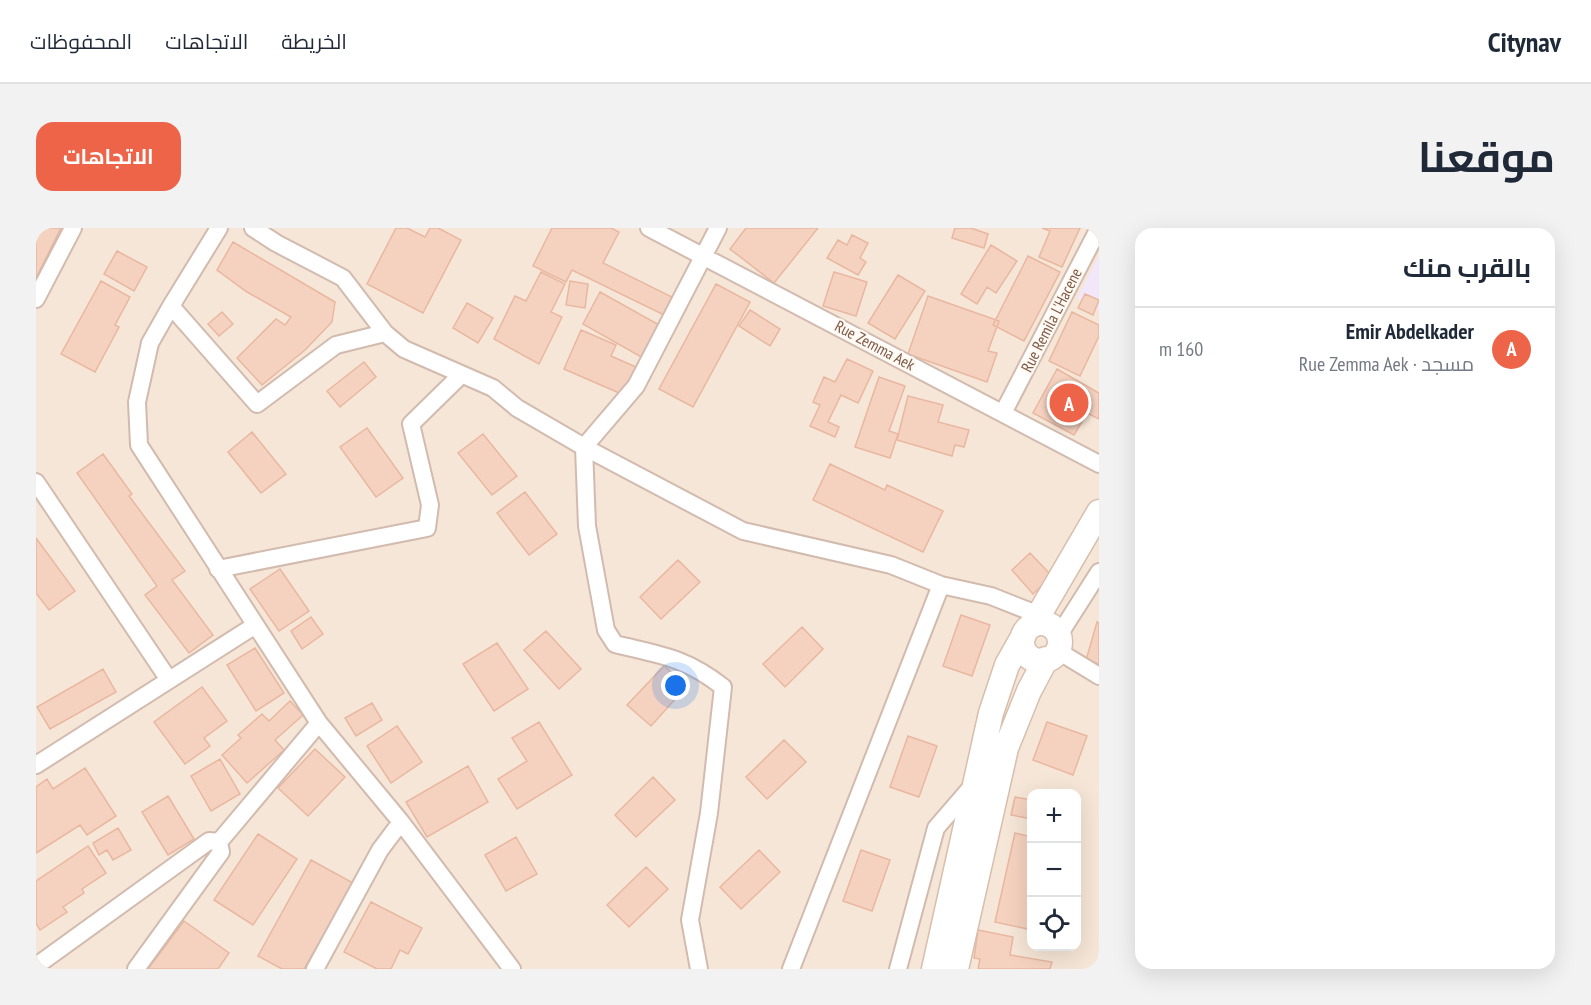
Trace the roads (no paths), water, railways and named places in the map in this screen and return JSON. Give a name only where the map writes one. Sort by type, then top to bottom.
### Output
[{"type":"main road","points":[[956,969],[1006,748],[1029,691],[1042,635],[1099,512]]},
{"type":"main road","points":[[934,969],[991,713],[1007,666],[1042,635]]},
{"type":"street","points":[[36,299],[73,228]]},
{"type":"street","points":[[219,228],[150,343],[137,402],[139,445],[319,723],[401,822],[512,969]]},
{"type":"street","points":[[253,228],[276,243],[343,278],[385,333],[404,349],[493,388],[517,408],[584,447],[743,531],[891,565],[942,585],[991,596],[1099,676]]},
{"type":"street","name":"Rue Zemma Aek","points":[[649,228],[703,254],[1099,464]]},
{"type":"street","points":[[699,969],[690,920],[709,813],[723,687],[700,669],[680,659],[615,644],[606,630],[587,526],[584,447],[636,386],[718,228]]},
{"type":"street","name":"Rue Remila L'Hacene","points":[[1003,413],[1099,228]]},
{"type":"street","points":[[171,306],[257,404],[336,345],[385,333]]},
{"type":"street","points":[[218,569],[427,528],[430,505],[411,424],[461,375]]},
{"type":"street","points":[[36,483],[169,680]]},
{"type":"street","points":[[1042,635],[1099,572]]},
{"type":"street","points":[[791,969],[942,585]]},
{"type":"street","points":[[36,765],[255,626]]},
{"type":"street","points":[[219,842],[319,723]]},
{"type":"street","points":[[898,969],[936,828],[975,783]]},
{"type":"street","points":[[315,969],[339,929],[380,850],[401,822]]},
{"type":"street","points":[[36,966],[209,841],[219,842]]},
{"type":"street","points":[[136,969],[221,852],[219,842]]},
{"type":"place","name":"Emir Abdelkader","points":[[1069,403]]}]
